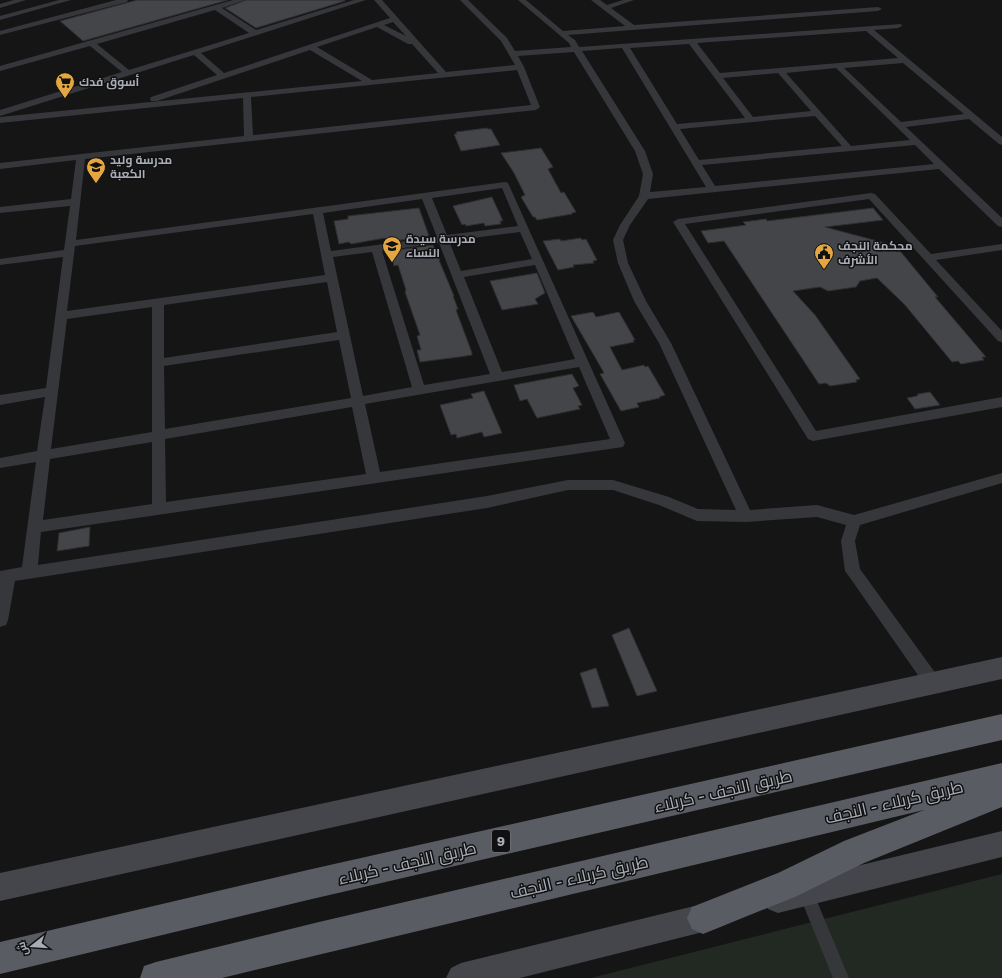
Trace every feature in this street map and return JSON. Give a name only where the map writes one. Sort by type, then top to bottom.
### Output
[{"type":"highway","name":"طريق النجف - کربلاء","points":[[0,958],[1002,727]]},
{"type":"highway","name":"طريق کربلاء - النجف","points":[[156,978],[326,936],[1002,777]]},
{"type":"highway","points":[[703,918],[786,885],[855,852],[1002,793]]},
{"type":"main road","points":[[0,887],[1002,668]]},
{"type":"main road","points":[[461,978],[1002,844]]},
{"type":"street","points":[[0,6],[22,0]]},
{"type":"street","points":[[0,18],[67,0]]},
{"type":"street","points":[[0,33],[124,0]]},
{"type":"street","points":[[0,69],[241,0]]},
{"type":"street","points":[[0,113],[362,0]]},
{"type":"street","points":[[378,0],[444,75]]},
{"type":"street","points":[[0,166],[536,107],[514,54],[504,40],[464,0]]},
{"type":"street","points":[[522,0],[562,32],[578,49],[640,152],[648,174],[644,196],[625,225],[618,240],[623,263],[640,301],[665,343],[746,516]]},
{"type":"street","points":[[595,0],[632,27]]},
{"type":"street","points":[[606,8],[630,0]]},
{"type":"street","points":[[514,54],[898,26],[880,10],[860,2]]},
{"type":"street","points":[[216,7],[255,33]]},
{"type":"street","points":[[562,32],[880,10]]},
{"type":"street","points":[[127,107],[394,19]]},
{"type":"street","points":[[378,24],[418,46]]},
{"type":"street","points":[[867,28],[1002,142]]},
{"type":"street","points":[[691,41],[751,120]]},
{"type":"street","points":[[92,43],[128,73]]},
{"type":"street","points":[[625,46],[698,163],[712,189]]},
{"type":"street","points":[[311,47],[370,82]]},
{"type":"street","points":[[195,52],[223,76]]},
{"type":"street","points":[[718,76],[904,60]]},
{"type":"street","points":[[837,65],[1002,223]]},
{"type":"street","points":[[0,120],[520,67]]},
{"type":"street","points":[[780,71],[849,148]]},
{"type":"street","points":[[247,95],[249,139]]},
{"type":"street","points":[[676,127],[818,113]]},
{"type":"street","points":[[899,125],[972,116]]},
{"type":"street","points":[[698,163],[917,142]]},
{"type":"street","points":[[28,573],[81,157]]},
{"type":"street","points":[[644,196],[941,166]]},
{"type":"street","points":[[0,262],[69,248],[317,210],[505,185],[618,443],[34,527]]},
{"type":"street","points":[[426,196],[498,377]]},
{"type":"street","points":[[1002,338],[871,196],[678,222],[813,436],[1002,402]]},
{"type":"street","points":[[0,210],[75,202]]},
{"type":"street","points":[[317,210],[374,478]]},
{"type":"street","points":[[327,255],[524,228]]},
{"type":"street","points":[[928,258],[1002,247]]},
{"type":"street","points":[[376,248],[419,391]]},
{"type":"street","points":[[458,275],[538,261]]},
{"type":"street","points":[[61,316],[332,278]]},
{"type":"street","points":[[158,302],[159,510]]},
{"type":"street","points":[[158,363],[343,335]]},
{"type":"street","points":[[0,463],[583,362]]},
{"type":"street","points":[[0,400],[51,392]]},
{"type":"street","points":[[0,620],[4,577],[479,503],[568,485],[613,485],[664,501],[697,515],[746,516],[817,511],[854,521],[1002,478]]},
{"type":"street","points":[[854,521],[848,541],[853,571],[933,683]]},
{"type":"street","points":[[806,892],[841,978]]},
{"type":"shaded area","points":[[1002,874],[1002,978],[591,978]]},
{"type":"building","points":[[137,0],[228,0],[83,41],[60,21]]},
{"type":"building","points":[[246,0],[345,1],[256,28],[225,8]]},
{"type":"building","points":[[487,128],[491,129],[500,145],[461,151],[454,134],[457,134],[456,132]]},
{"type":"building","points":[[541,148],[553,167],[548,169],[561,193],[564,192],[576,212],[537,220],[533,217],[521,197],[525,195],[514,173],[501,153]]},
{"type":"building","points":[[492,197],[503,221],[500,221],[501,224],[485,226],[484,223],[466,226],[465,224],[462,225],[453,206]]},
{"type":"building","points":[[419,208],[429,236],[387,242],[385,238],[351,244],[349,242],[339,244],[334,221],[348,219],[348,216]]},
{"type":"building","points":[[873,208],[883,220],[825,227],[896,246],[938,297],[935,297],[986,357],[982,357],[984,360],[961,364],[958,361],[952,362],[905,305],[877,278],[860,281],[856,287],[828,291],[820,287],[793,291],[815,315],[860,379],[856,380],[857,382],[830,386],[826,383],[819,384],[724,241],[708,243],[701,231],[746,225],[743,222],[766,219],[767,221]]},
{"type":"building","points":[[581,238],[582,240],[586,239],[597,260],[593,261],[594,263],[573,265],[574,267],[558,270],[543,241],[560,239],[561,241]]},
{"type":"building","points":[[433,245],[454,296],[458,309],[456,310],[472,355],[420,362],[417,350],[421,350],[417,336],[420,335],[405,292],[406,290],[398,265],[394,266],[390,251]]},
{"type":"building","points":[[537,273],[545,293],[535,299],[538,304],[502,310],[490,281]]},
{"type":"building","points":[[593,312],[596,317],[619,312],[635,340],[633,340],[634,342],[610,347],[622,370],[644,365],[645,367],[648,366],[665,395],[659,397],[660,398],[637,403],[639,407],[621,411],[600,374],[604,373],[603,371],[571,316]]},
{"type":"building","points":[[572,374],[579,386],[573,388],[582,405],[578,406],[580,409],[537,418],[527,399],[520,401],[514,385]]},
{"type":"building","points":[[484,391],[502,433],[484,437],[482,432],[457,438],[456,434],[451,435],[440,405],[473,398],[471,394]]},
{"type":"building","points":[[930,392],[940,405],[915,409],[907,398],[917,396],[918,394]]},
{"type":"building","points":[[90,527],[89,546],[57,551],[59,533]]},
{"type":"building","points":[[629,628],[657,691],[637,696],[612,635]]},
{"type":"building","points":[[596,668],[609,706],[592,708],[580,673]]},
{"type":"place","name":"أسوق فدك","points":[[65,99]]},
{"type":"place","name":"مدرسة وليد الكعبة","points":[[96,184]]},
{"type":"place","name":"مدرسة سيدة النساء","points":[[392,263]]},
{"type":"place","name":"محكمة النجف الأشرف","points":[[824,270]]}]
